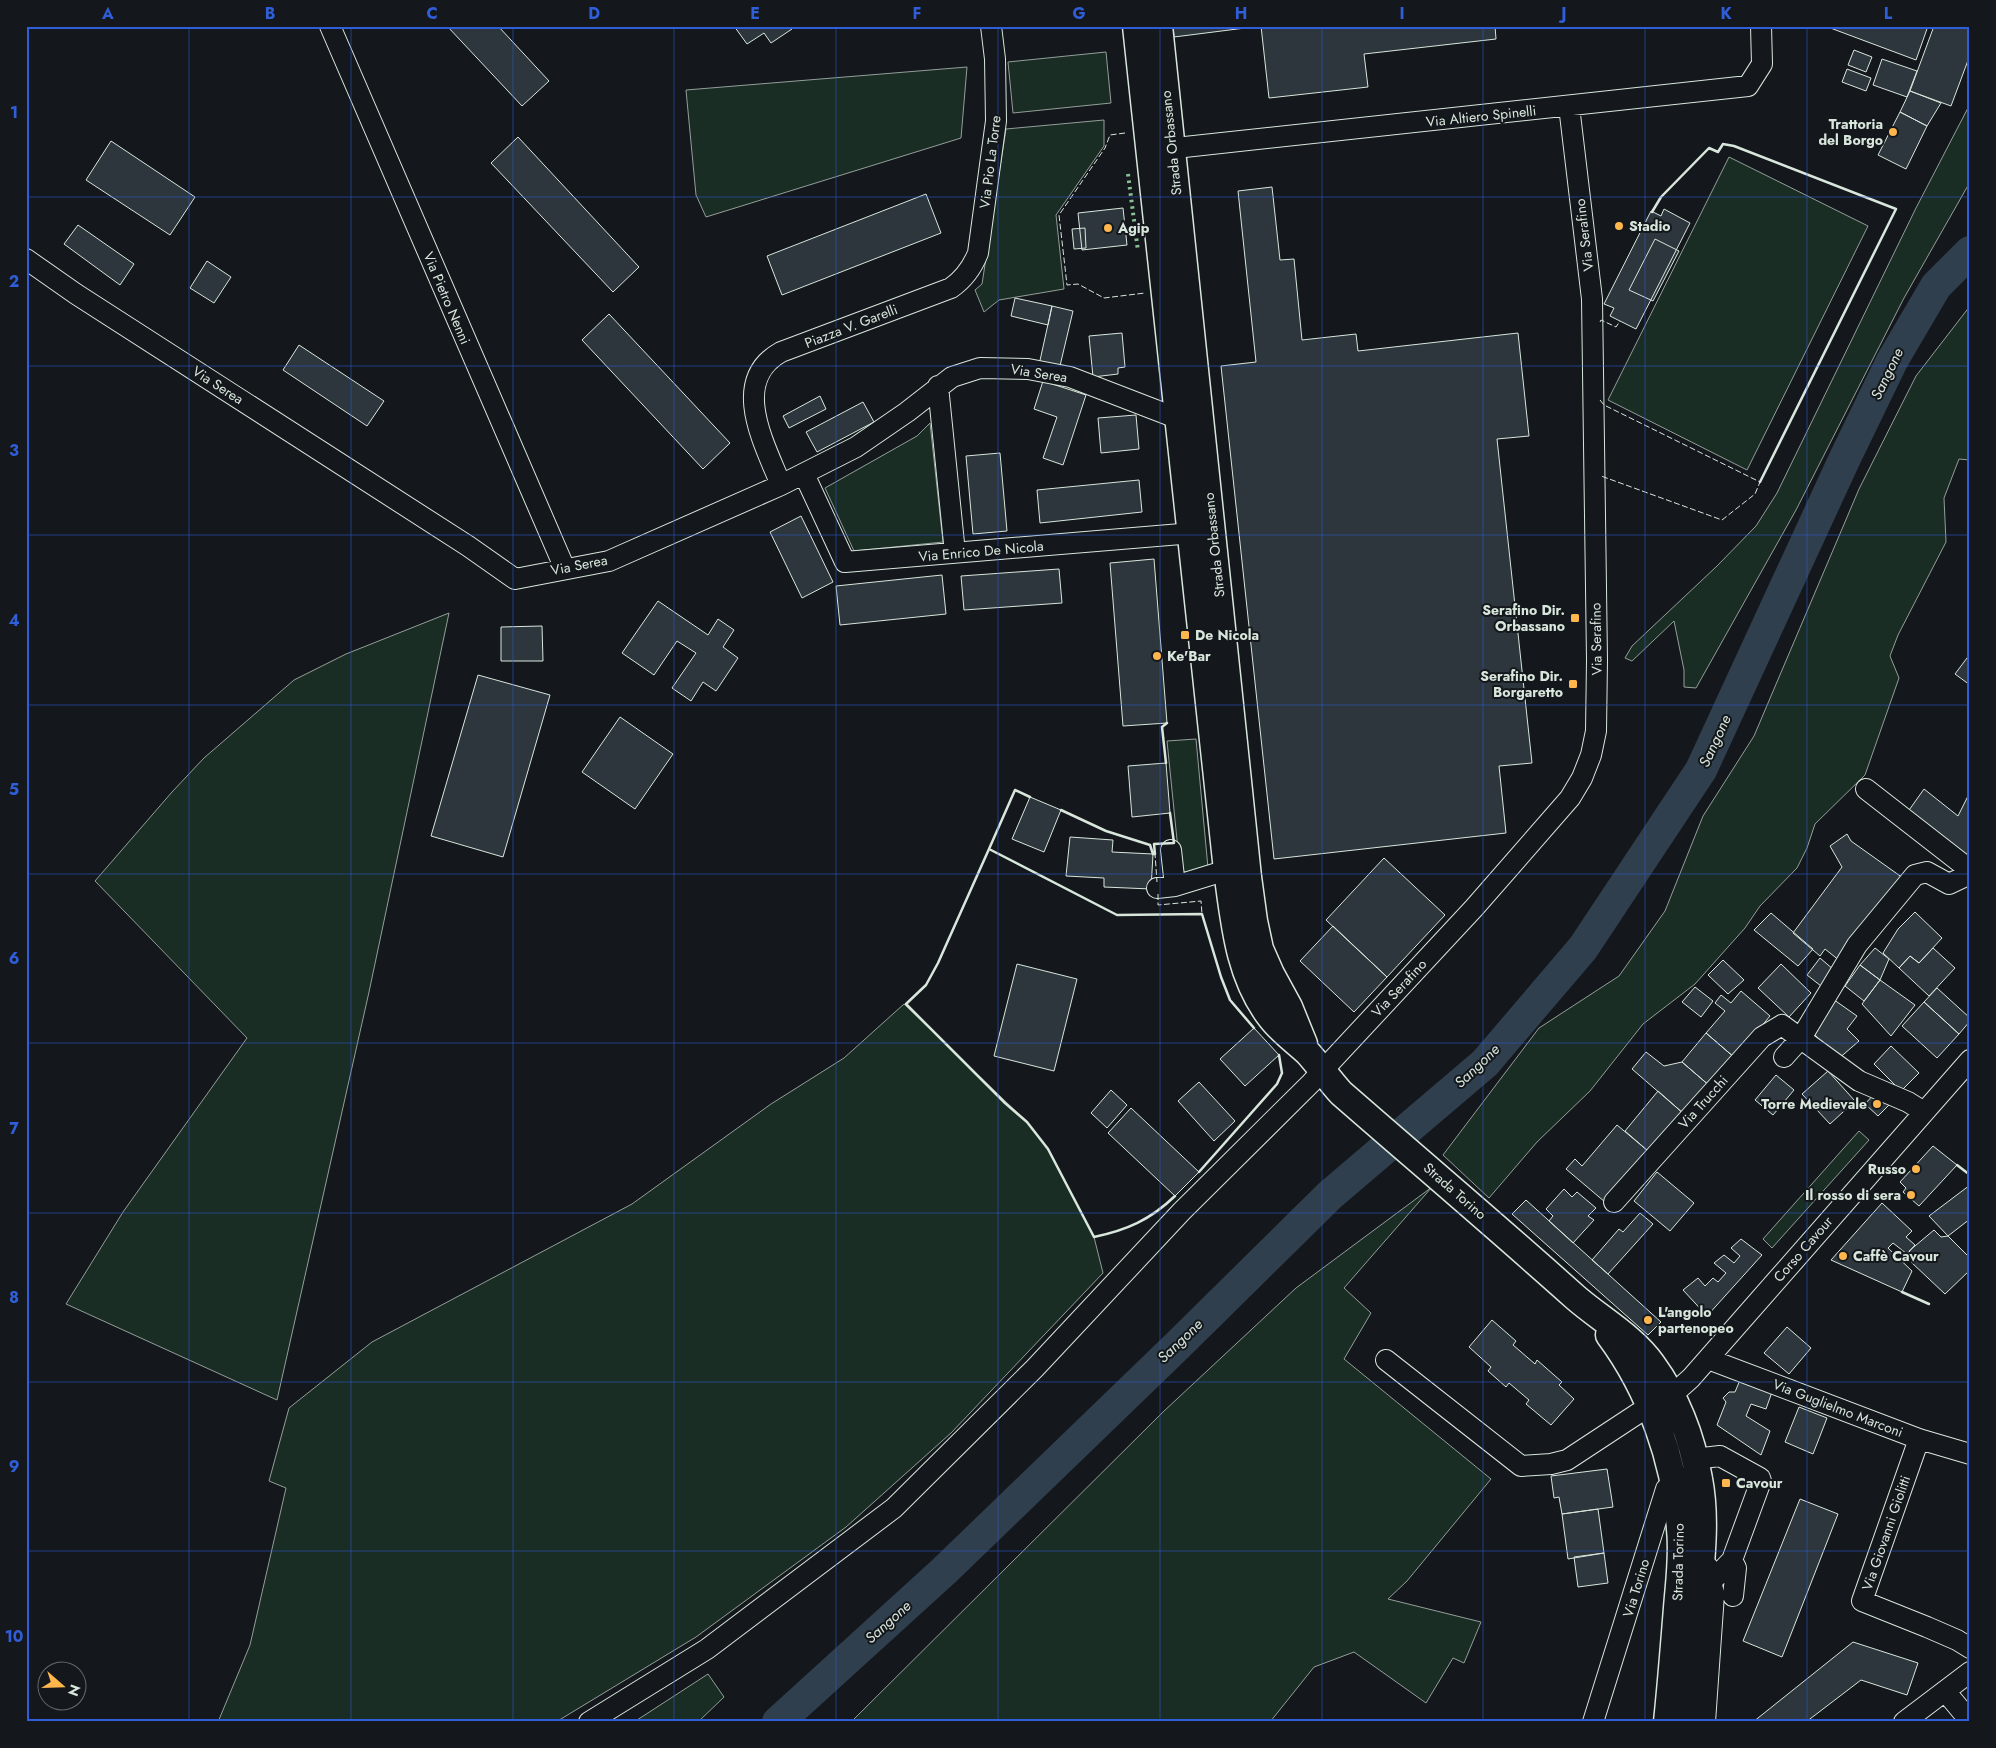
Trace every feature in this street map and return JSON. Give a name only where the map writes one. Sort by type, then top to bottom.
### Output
[{"type":"main road","name":"Strada Orbassano","points":[[1136,26],[1161,150],[1202,533],[1254,922],[1260,949],[1315,1063]]},
{"type":"main road","name":"Strada Orbassano","points":[[1159,26],[1161,150]]},
{"type":"main road","name":"Strada Orbassano","points":[[1202,533],[1227,870],[1239,947],[1247,973],[1258,998],[1272,1018],[1315,1063]]},
{"type":"main road","name":"Strada Torino","points":[[1315,1063],[1341,1093],[1590,1311],[1631,1341],[1651,1362],[1672,1395],[1689,1473],[1703,1519],[1688,1722]]},
{"type":"main road","name":"Strada Torino","points":[[1590,1311],[1617,1347],[1689,1473],[1681,1530],[1681,1560],[1667,1722]]},
{"type":"street","name":"Via Pietro Nenni","points":[[330,26],[565,569]]},
{"type":"street","name":"Via Pio La Torre","points":[[973,266],[978,253],[996,121],[995,59],[991,26]]},
{"type":"street","name":"Via Altiero Spinelli","points":[[1161,150],[1748,86],[1762,64],[1761,26]]},
{"type":"street","name":"Via Serafino","points":[[589,1722],[707,1649],[894,1508],[1035,1368],[1182,1211],[1315,1063],[1474,908],[1570,798],[1582,778],[1591,755],[1596,731],[1597,660],[1592,299],[1569,106]]},
{"type":"street","name":"Via Serea","points":[[26,259],[76,294],[468,546],[515,579],[609,560],[781,485],[856,447],[908,412],[938,386],[952,377],[980,368],[1028,369],[1070,378],[1190,418]]},
{"type":"street","name":"Piazza V. Garelli","points":[[781,485],[756,424],[754,404],[756,381],[761,368],[772,357],[781,352],[951,288],[961,281],[973,266]]},
{"type":"street","points":[[938,386],[955,553]]},
{"type":"street","name":"Via Enrico De Nicola","points":[[804,474],[845,562],[1202,533]]},
{"type":"street","points":[[1866,789],[1970,870]]},
{"type":"street","points":[[1171,850],[1166,887],[1227,870]]},
{"type":"street","points":[[1784,1056],[1801,1038],[1857,945],[1915,875],[1927,872],[1949,884],[1970,874]]},
{"type":"street","name":"Via Trucchi","points":[[1614,1202],[1762,1037],[1782,1025],[1859,1081],[1908,1102],[1924,1112]]},
{"type":"street","name":"Corso Cavour","points":[[1650,1407],[1672,1395],[1691,1378],[1924,1112],[1966,1070]]},
{"type":"street","name":"Via Guglielmo Marconi","points":[[1708,1359],[1919,1439],[1970,1454]]},
{"type":"street","points":[[1386,1360],[1521,1466],[1551,1464],[1567,1460],[1650,1407]]},
{"type":"street","name":"Via Giovanni Giolitti","points":[[1919,1439],[1862,1601],[1927,1626],[1970,1648]]},
{"type":"street","points":[[1689,1473],[1720,1456],[1760,1478],[1761,1481],[1732,1560],[1712,1581]]},
{"type":"street","name":"Via Torino","points":[[1593,1722],[1666,1490],[1689,1473]]},
{"type":"street","name":"Strada Torino","points":[[1702,1548],[1714,1594],[1704,1722]]},
{"type":"street","points":[[1732,1560],[1736,1568],[1733,1596]]},
{"type":"street","points":[[1904,1722],[1970,1672]]},
{"type":"street","points":[[1945,1691],[1970,1721]]},
{"type":"green space","points":[[1106,52],[1111,103],[1013,113],[1008,62]]},
{"type":"green space","points":[[967,67],[961,138],[706,217],[696,195],[686,90]]},
{"type":"green space","points":[[1970,104],[1970,182],[1904,298],[1796,510],[1696,688],[1684,687],[1684,670],[1674,621],[1632,661],[1625,658],[1632,646],[1717,566],[1756,526],[1777,493],[1916,208]]},
{"type":"green space","points":[[1104,120],[1104,146],[1056,215],[1064,289],[999,300],[984,312],[975,290],[982,284],[1006,129]]},
{"type":"green space","points":[[1729,157],[1868,226],[1747,470],[1608,400]]},
{"type":"green space","points":[[1970,306],[1970,460],[1959,459],[1944,498],[1946,542],[1898,635],[1890,656],[1899,678],[1865,775],[1815,824],[1807,848],[1797,868],[1760,906],[1745,928],[1695,984],[1643,1024],[1590,1091],[1537,1142],[1489,1198],[1443,1155],[1539,1028],[1619,976],[1665,911],[1703,816],[1754,736],[1859,489],[1916,376]]},
{"type":"green space","points":[[930,423],[943,542],[854,551],[825,488],[917,436]]},
{"type":"green space","points":[[449,613],[369,992],[277,1400],[66,1304],[123,1212],[247,1038],[95,881],[204,758],[294,680],[346,654]]},
{"type":"green space","points":[[1196,739],[1208,868],[1181,879],[1167,741]]},
{"type":"green space","points":[[904,1004],[1027,1122],[1048,1149],[1094,1237],[1103,1273],[951,1433],[846,1527],[696,1637],[556,1722],[218,1722],[250,1645],[286,1488],[269,1481],[289,1408],[372,1342],[632,1204],[771,1104],[844,1058]]},
{"type":"green space","points":[[1859,1131],[1869,1140],[1772,1248],[1763,1239]]},
{"type":"green space","points":[[1432,1187],[1344,1288],[1371,1313],[1344,1359],[1491,1479],[1407,1581],[1388,1599],[1481,1622],[1464,1663],[1453,1658],[1426,1703],[1354,1652],[1314,1667],[1270,1722],[851,1722],[1163,1412],[1296,1288]]},
{"type":"green space","points":[[708,1674],[724,1697],[698,1722],[634,1722]]},
{"type":"building","points":[[447,26],[498,26],[549,81],[522,106]]},
{"type":"building","points":[[734,26],[790,26],[792,29],[771,43],[764,33],[747,44]]},
{"type":"building","points":[[1173,26],[1261,26],[1174,37]]},
{"type":"building","points":[[1261,26],[1495,26],[1496,39],[1364,54],[1368,87],[1269,98]]},
{"type":"building","points":[[1825,26],[1928,26],[1916,60]]},
{"type":"building","points":[[1934,26],[1970,26],[1970,55],[1951,106],[1910,91]]},
{"type":"building","points":[[1854,50],[1872,57],[1866,72],[1848,65]]},
{"type":"building","points":[[1882,59],[1917,71],[1907,97],[1873,85]]},
{"type":"building","points":[[1847,69],[1871,78],[1866,91],[1842,82]]},
{"type":"building","points":[[1910,91],[1941,103],[1927,126],[1900,112]]},
{"type":"building","points":[[1900,112],[1927,126],[1906,169],[1878,155]]},
{"type":"building","points":[[518,137],[639,267],[613,292],[491,163]]},
{"type":"building","points":[[111,141],[195,197],[170,235],[86,180]]},
{"type":"building","points":[[1272,187],[1280,260],[1294,259],[1302,340],[1356,334],[1358,351],[1518,333],[1529,436],[1497,439],[1532,763],[1499,766],[1506,833],[1274,859],[1221,366],[1256,362],[1238,191]]},
{"type":"building","points":[[926,194],[941,233],[782,295],[767,256]]},
{"type":"building","points":[[1123,208],[1127,245],[1082,250],[1078,213]]},
{"type":"building","points":[[1664,209],[1690,223],[1636,329],[1610,316],[1614,308],[1604,304],[1651,211],[1661,216]]},
{"type":"building","points":[[78,225],[134,264],[120,285],[64,244]]},
{"type":"building","points":[[1085,228],[1086,248],[1074,249],[1072,229]]},
{"type":"building","points":[[1655,239],[1679,251],[1653,301],[1629,290]]},
{"type":"building","points":[[207,261],[231,277],[214,303],[190,288]]},
{"type":"building","points":[[1015,298],[1052,306],[1048,325],[1011,316]]},
{"type":"building","points":[[1052,306],[1073,311],[1059,370],[1039,365]]},
{"type":"building","points":[[609,314],[730,443],[703,469],[582,340]]},
{"type":"building","points":[[1122,333],[1125,367],[1118,368],[1118,374],[1093,377],[1089,336]]},
{"type":"building","points":[[299,345],[384,401],[367,426],[283,370]]},
{"type":"building","points":[[1043,381],[1086,395],[1063,465],[1043,458],[1057,417],[1034,409]]},
{"type":"building","points":[[820,396],[826,409],[789,428],[783,416]]},
{"type":"building","points":[[863,402],[874,422],[817,452],[806,432]]},
{"type":"building","points":[[1136,415],[1139,449],[1101,453],[1098,418]]},
{"type":"building","points":[[1000,453],[1007,531],[973,534],[966,456]]},
{"type":"building","points":[[1139,480],[1142,512],[1040,523],[1037,490]]},
{"type":"building","points":[[801,516],[833,582],[802,598],[770,532]]},
{"type":"building","points":[[1154,559],[1167,723],[1123,726],[1110,563]]},
{"type":"building","points":[[1059,569],[1062,603],[964,610],[961,576]]},
{"type":"building","points":[[942,575],[946,614],[840,625],[836,586]]},
{"type":"building","points":[[658,601],[708,635],[718,619],[734,630],[723,647],[738,658],[716,691],[703,682],[691,701],[672,688],[696,653],[677,641],[654,675],[622,653]]},
{"type":"building","points":[[542,626],[543,661],[501,661],[501,627]]},
{"type":"building","points":[[1970,654],[1970,685],[1955,674]]},
{"type":"building","points":[[478,675],[550,695],[503,857],[431,836]]},
{"type":"building","points":[[620,717],[673,754],[635,809],[582,772]]},
{"type":"building","points":[[1166,763],[1170,813],[1132,817],[1128,766]]},
{"type":"building","points":[[1924,789],[1958,816],[1970,792],[1970,859],[1907,813]]},
{"type":"building","points":[[1030,797],[1061,810],[1044,852],[1012,839]]},
{"type":"building","points":[[1847,834],[1851,841],[1903,878],[1840,961],[1825,949],[1820,956],[1793,933],[1842,867],[1830,846]]},
{"type":"building","points":[[1070,837],[1113,840],[1112,852],[1153,854],[1151,889],[1104,887],[1104,878],[1066,876]]},
{"type":"building","points":[[1384,858],[1445,915],[1387,977],[1326,920]]},
{"type":"building","points":[[1915,912],[1942,938],[1919,963],[1910,956],[1899,968],[1883,953],[1898,929]]},
{"type":"building","points":[[1771,913],[1813,949],[1798,966],[1754,930]]},
{"type":"building","points":[[1333,926],[1387,977],[1354,1012],[1300,961]]},
{"type":"building","points":[[1875,948],[1889,959],[1880,980],[1860,965]]},
{"type":"building","points":[[1933,948],[1955,968],[1929,996],[1899,968],[1910,956],[1919,963]]},
{"type":"building","points":[[1820,958],[1834,970],[1821,986],[1807,975]]},
{"type":"building","points":[[1723,960],[1744,980],[1728,994],[1708,975]]},
{"type":"building","points":[[1017,964],[1077,979],[1054,1071],[994,1056]]},
{"type":"building","points":[[1781,964],[1811,993],[1789,1017],[1758,988]]},
{"type":"building","points":[[1860,965],[1880,980],[1864,1001],[1845,986]]},
{"type":"building","points":[[1880,980],[1915,1005],[1891,1036],[1862,1004]]},
{"type":"building","points":[[1695,987],[1713,1001],[1701,1017],[1682,1002]]},
{"type":"building","points":[[1937,988],[1970,1018],[1970,1021],[1959,1034],[1924,1002]]},
{"type":"building","points":[[1741,991],[1770,1016],[1735,1058],[1706,1033],[1725,1011],[1715,1003],[1721,995],[1731,1003]]},
{"type":"building","points":[[1830,997],[1857,1016],[1847,1029],[1859,1041],[1837,1060],[1810,1029]]},
{"type":"building","points":[[1924,1002],[1959,1034],[1937,1058],[1902,1026]]},
{"type":"building","points":[[1254,1028],[1279,1055],[1245,1086],[1220,1059]]},
{"type":"building","points":[[1706,1033],[1735,1058],[1711,1087],[1682,1062]]},
{"type":"building","points":[[1891,1046],[1919,1073],[1901,1091],[1874,1064]]},
{"type":"building","points":[[1646,1052],[1664,1066],[1682,1062],[1711,1087],[1684,1114],[1632,1069]]},
{"type":"building","points":[[1828,1071],[1855,1101],[1830,1124],[1802,1094]]},
{"type":"building","points":[[1776,1075],[1794,1090],[1773,1115],[1755,1100]]},
{"type":"building","points":[[1199,1082],[1235,1121],[1214,1141],[1178,1101]]},
{"type":"building","points":[[1111,1090],[1127,1105],[1107,1128],[1091,1113]]},
{"type":"building","points":[[1658,1091],[1684,1114],[1648,1151],[1625,1131]]},
{"type":"building","name":"Torre Medievale","points":[[1876,1092],[1889,1105],[1878,1116],[1865,1104]]},
{"type":"building","points":[[1131,1108],[1199,1172],[1175,1196],[1108,1133]]},
{"type":"building","points":[[1617,1125],[1648,1151],[1605,1202],[1566,1169],[1575,1159],[1582,1166]]},
{"type":"building","points":[[1933,1146],[1957,1165],[1919,1206],[1903,1192],[1906,1188],[1900,1182]]},
{"type":"building","points":[[1657,1172],[1694,1203],[1670,1231],[1634,1201]]},
{"type":"building","points":[[1970,1185],[1970,1219],[1948,1236],[1929,1216]]},
{"type":"building","points":[[1564,1189],[1572,1197],[1577,1192],[1596,1208],[1588,1216],[1594,1220],[1573,1243],[1549,1221],[1553,1216],[1546,1209]]},
{"type":"building","points":[[1526,1200],[1661,1322],[1648,1335],[1512,1214]]},
{"type":"building","points":[[1882,1203],[1912,1231],[1906,1237],[1915,1245],[1907,1254],[1893,1243],[1888,1248],[1912,1271],[1902,1292],[1831,1260]]},
{"type":"building","points":[[1640,1213],[1653,1224],[1608,1274],[1592,1260],[1619,1229],[1623,1232]]},
{"type":"building","points":[[1934,1230],[1941,1237],[1948,1236],[1970,1258],[1970,1270],[1945,1294],[1911,1262],[1915,1257],[1909,1251]]},
{"type":"building","points":[[1741,1239],[1762,1255],[1707,1316],[1683,1290],[1698,1278],[1705,1286],[1713,1278],[1718,1282],[1726,1273],[1714,1263],[1724,1255],[1734,1263],[1740,1256],[1731,1248]]},
{"type":"building","points":[[1492,1320],[1516,1341],[1513,1345],[1535,1364],[1537,1360],[1562,1382],[1559,1385],[1574,1399],[1551,1425],[1526,1404],[1529,1400],[1509,1383],[1506,1387],[1488,1371],[1491,1367],[1469,1347]]},
{"type":"building","points":[[1787,1327],[1811,1348],[1789,1374],[1764,1353]]},
{"type":"building","points":[[1740,1380],[1772,1392],[1766,1409],[1751,1404],[1746,1416],[1770,1431],[1761,1455],[1717,1425],[1726,1402],[1723,1398],[1729,1392],[1735,1392]]},
{"type":"building","points":[[1799,1407],[1827,1418],[1813,1454],[1785,1442]]},
{"type":"building","points":[[1607,1469],[1613,1507],[1562,1514],[1559,1497],[1554,1498],[1551,1476]]},
{"type":"building","points":[[1800,1499],[1838,1514],[1782,1657],[1743,1641]]},
{"type":"building","points":[[1598,1509],[1604,1553],[1568,1559],[1562,1514]]},
{"type":"building","points":[[1604,1553],[1608,1583],[1578,1587],[1574,1557]]},
{"type":"building","points":[[1853,1642],[1918,1663],[1907,1695],[1861,1680],[1806,1722],[1753,1722]]},
{"type":"waterway","name":"Sangone","points":[[778,1722],[944,1571],[1330,1195],[1485,1063],[1583,948],[1701,770],[1844,460],[1892,361],[1936,286],[1970,252]]},
{"type":"hedge","points":[[1128,174],[1138,251]]},
{"type":"fence","points":[[1125,133],[1110,135],[1105,148],[1059,215],[1067,285],[1078,284],[1104,298],[1145,293]]},
{"type":"fence","points":[[1600,322],[1601,320],[1616,327],[1620,321]]},
{"type":"fence","points":[[1600,400],[1604,405],[1760,482],[1755,494],[1722,520],[1601,476]]},
{"type":"fence","points":[[1153,854],[1155,854],[1157,882]]},
{"type":"fence","points":[[1158,894],[1158,905],[1201,901],[1202,914]]},
{"type":"wall","points":[[1652,212],[1661,197],[1709,148],[1718,152],[1723,144],[1734,146],[1896,209],[1760,482]]},
{"type":"wall","points":[[1166,763],[1162,727],[1167,723]]},
{"type":"wall","points":[[989,849],[1015,790],[1030,797]]},
{"type":"wall","points":[[1061,810],[1106,831],[1150,845],[1153,854],[1155,854],[1154,844],[1174,843],[1170,813]]},
{"type":"wall","points":[[1175,1196],[1156,1212],[1138,1223],[1094,1237],[1048,1149],[1027,1122],[1005,1103],[906,1004],[926,985],[938,963],[989,849],[1117,915],[1202,914],[1230,1000],[1254,1028]]},
{"type":"wall","points":[[1199,1172],[1277,1084],[1282,1073],[1279,1055]]},
{"type":"wall","points":[[1957,1165],[1970,1175]]},
{"type":"wall","points":[[1902,1292],[1929,1304]]},
{"type":"place","name":"Trattoria del Borgo","points":[[1893,132]]},
{"type":"place","name":"Stadio","points":[[1619,226]]},
{"type":"place","name":"Agip","points":[[1108,228]]},
{"type":"place","name":"Serafino Dir. Orbassano","points":[[1575,618]]},
{"type":"place","name":"De Nicola","points":[[1185,635]]},
{"type":"place","name":"Ke'Bar","points":[[1157,656]]},
{"type":"place","name":"Serafino Dir. Borgaretto","points":[[1573,684]]},
{"type":"place","name":"Torre Medievale","points":[[1877,1104]]},
{"type":"place","name":"Russo","points":[[1916,1169]]},
{"type":"place","name":"Il rosso di sera","points":[[1911,1195]]},
{"type":"place","name":"Caffè Cavour","points":[[1843,1256]]},
{"type":"place","name":"L'angolo partenopeo","points":[[1648,1320]]},
{"type":"place","name":"Cavour","points":[[1726,1483]]}]
